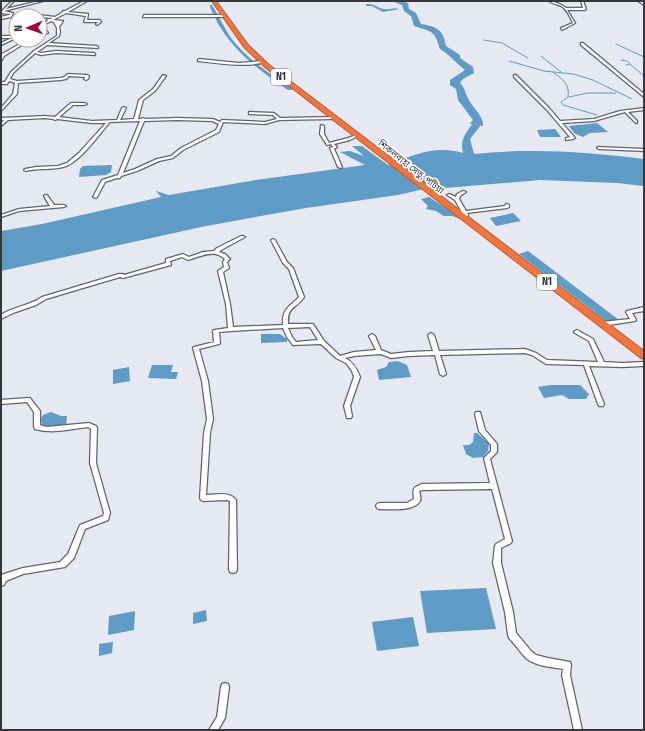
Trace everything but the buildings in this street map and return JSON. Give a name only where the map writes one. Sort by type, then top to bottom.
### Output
[{"type":"highway","name":"N1","points":[[214,1],[260,63],[359,138]]},
{"type":"highway","name":"শিকলবাহা সেতু, পটিয়া","points":[[359,138],[450,208],[464,215]]},
{"type":"highway","name":"N1","points":[[464,215],[644,356]]},
{"type":"street","points":[[3,11],[13,1]]},
{"type":"street","points":[[22,8],[42,1]]},
{"type":"street","points":[[48,20],[55,19],[64,12],[86,1]]},
{"type":"street","points":[[550,1],[566,10],[574,23],[562,29]]},
{"type":"street","points":[[566,10],[585,9],[582,1]]},
{"type":"street","points":[[639,1],[644,4]]},
{"type":"street","points":[[3,11],[28,6]]},
{"type":"street","points":[[3,11],[2,12],[8,12]]},
{"type":"street","points":[[64,12],[86,15],[85,21],[100,21],[97,24]]},
{"type":"street","points":[[144,16],[224,16]]},
{"type":"street","points":[[151,21],[154,16]]},
{"type":"street","points":[[48,18],[62,21],[58,27]]},
{"type":"street","points":[[48,44],[58,36],[58,27],[55,19]]},
{"type":"street","points":[[48,44],[97,47]]},
{"type":"street","points":[[582,44],[644,96]]},
{"type":"street","points":[[1,59],[3,55],[15,48]]},
{"type":"street","points":[[1,84],[6,83],[12,73],[42,48]]},
{"type":"street","points":[[35,52],[41,54],[56,52],[94,54]]},
{"type":"street","points":[[199,60],[230,62],[236,64],[260,63]]},
{"type":"street","points":[[8,80],[17,82],[60,79],[65,78],[68,75],[87,76],[86,79],[87,78]]},
{"type":"street","points":[[136,120],[141,100],[154,90],[164,76]]},
{"type":"street","points":[[515,76],[560,122],[573,138],[567,140]]},
{"type":"street","points":[[1,110],[15,94],[17,82]]},
{"type":"street","points":[[55,118],[72,104],[85,104]]},
{"type":"street","points":[[118,121],[124,108]]},
{"type":"street","points":[[560,122],[594,120],[625,111],[644,109]]},
{"type":"street","points":[[625,111],[636,122]]},
{"type":"street","points":[[250,113],[274,114],[279,119]]},
{"type":"street","points":[[1,119],[55,118],[109,121],[143,119],[207,120],[220,123],[225,120],[265,123],[279,119],[332,118]]},
{"type":"street","points":[[1,125],[7,119]]},
{"type":"street","points":[[119,177],[143,119]]},
{"type":"street","points":[[26,170],[40,166],[61,167],[70,163],[109,121]]},
{"type":"street","points":[[95,197],[103,181],[119,177],[158,160],[172,157],[182,149],[218,131],[220,123]]},
{"type":"street","points":[[322,126],[325,141],[328,144],[359,138]]},
{"type":"street","points":[[332,144],[335,147],[332,148],[340,167]]},
{"type":"street","points":[[599,148],[644,150]]},
{"type":"street","points":[[457,198],[458,195],[464,192]]},
{"type":"street","points":[[449,194],[457,198],[464,215],[507,206],[512,212]]},
{"type":"street","points":[[46,196],[52,206]]},
{"type":"street","points":[[1,216],[8,215],[17,210],[64,206]]},
{"type":"street","points":[[216,252],[243,237]]},
{"type":"street","points":[[273,240],[285,263],[291,268],[302,297],[288,310],[285,326],[293,343],[322,342]]},
{"type":"street","points":[[1,317],[10,310],[38,303],[44,298],[121,275],[123,277],[169,264],[168,260],[184,255],[188,259],[208,252],[216,252],[228,259],[225,262],[227,268],[220,271],[228,304],[231,329]]},
{"type":"street","points":[[602,324],[631,321],[629,312],[644,309]]},
{"type":"street","points":[[233,570],[233,500],[228,497],[203,498],[207,433],[210,419],[205,381],[196,348],[217,343],[216,331],[311,325],[322,342],[340,358],[348,362],[357,377],[347,406],[349,416]]},
{"type":"street","points":[[577,332],[591,340],[602,364]]},
{"type":"street","points":[[431,335],[443,374]]},
{"type":"street","points":[[372,336],[380,352],[390,358],[409,354],[525,350],[546,362],[644,364]]},
{"type":"street","points":[[340,358],[354,354],[380,352]]},
{"type":"street","points":[[586,364],[601,404]]},
{"type":"street","points":[[1,402],[28,400],[38,411],[37,427],[46,428],[89,425],[94,428],[93,463],[107,512],[106,518],[82,527],[71,556],[62,566],[22,571],[3,578],[1,583]]},
{"type":"street","points":[[478,414],[482,432],[494,444],[494,452],[487,458],[509,541],[498,546],[497,563],[510,612],[512,635],[531,657],[551,663],[567,665],[566,675],[578,730]]},
{"type":"street","points":[[379,506],[408,506],[417,500],[416,490],[422,487],[494,486]]},
{"type":"street","points":[[213,730],[221,718],[225,687]]},
{"type":"water","points":[[473,123],[481,125],[470,139],[474,154],[538,151],[602,154],[644,159],[644,186],[617,183],[540,180],[445,188],[433,187],[398,195],[306,208],[206,226],[1,271],[1,231],[42,224],[161,197],[156,191],[169,195],[256,180],[365,165],[340,152],[350,151],[364,156],[352,146],[362,146],[388,165],[424,152],[443,150],[463,153],[462,144],[464,137]]},
{"type":"water","points":[[597,123],[608,132],[590,133],[583,137],[574,133],[569,126]]},
{"type":"water","points":[[555,129],[561,137],[540,137],[537,130]]},
{"type":"water","points":[[112,165],[111,172],[106,175],[79,177],[80,169],[83,166]]},
{"type":"water","points":[[429,197],[466,221],[452,216],[444,216],[436,211],[426,209],[428,206],[421,199]]},
{"type":"water","points":[[513,213],[521,221],[496,226],[490,218]]},
{"type":"water","points":[[528,251],[619,320],[608,322],[519,254]]},
{"type":"water","points":[[261,334],[280,334],[287,339],[287,342],[261,343]]},
{"type":"water","points":[[398,361],[407,365],[411,377],[379,380],[377,370],[386,367],[389,362]]},
{"type":"water","points":[[152,365],[173,365],[171,372],[178,372],[176,379],[148,378]]},
{"type":"water","points":[[129,367],[130,381],[113,384],[113,370]]},
{"type":"water","points":[[550,385],[580,385],[589,394],[586,399],[569,399],[562,395],[544,398],[538,387]]},
{"type":"water","points":[[51,412],[61,416],[67,416],[66,425],[51,427],[42,425],[41,419],[43,415]]},
{"type":"water","points":[[474,433],[477,433],[489,443],[488,451],[483,457],[473,458],[466,454],[463,445],[469,445],[473,442]]},
{"type":"water","points":[[486,588],[496,629],[427,633],[420,591]]},
{"type":"water","points":[[206,610],[207,621],[193,624],[193,613]]},
{"type":"water","points":[[135,611],[134,630],[108,635],[109,616]]},
{"type":"water","points":[[413,617],[419,646],[377,651],[372,622]]},
{"type":"water","points":[[113,642],[112,653],[99,656],[99,644]]},
{"type":"waterway","points":[[394,1],[404,4],[405,10],[413,15],[416,25],[432,30],[440,39],[442,48],[453,55],[454,59],[468,70],[452,81],[453,85],[458,88],[461,100],[476,120],[473,123],[481,125],[478,116],[464,96],[463,89],[457,83],[461,78],[472,72],[471,68],[457,58],[458,56],[444,47],[442,37],[434,28],[419,25],[414,14],[407,10],[407,4],[397,1]]},
{"type":"waterway","points":[[367,5],[373,5],[383,11],[397,9]]},
{"type":"waterway","points":[[211,6],[227,34],[238,49],[260,68],[290,89]]},
{"type":"waterway","points":[[484,40],[502,43],[528,58]]},
{"type":"waterway","points":[[616,44],[644,57]]},
{"type":"waterway","points":[[541,56],[561,72]]},
{"type":"waterway","points":[[621,60],[627,61],[630,64]]},
{"type":"waterway","points":[[509,61],[544,71],[573,74],[593,80],[632,99]]},
{"type":"waterway","points":[[626,65],[630,64]]},
{"type":"waterway","points":[[630,64],[644,76]]},
{"type":"waterway","points":[[554,73],[563,80],[568,89],[568,97],[561,102],[563,105],[597,115]]},
{"type":"waterway","points":[[569,97],[588,93],[616,93]]}]
